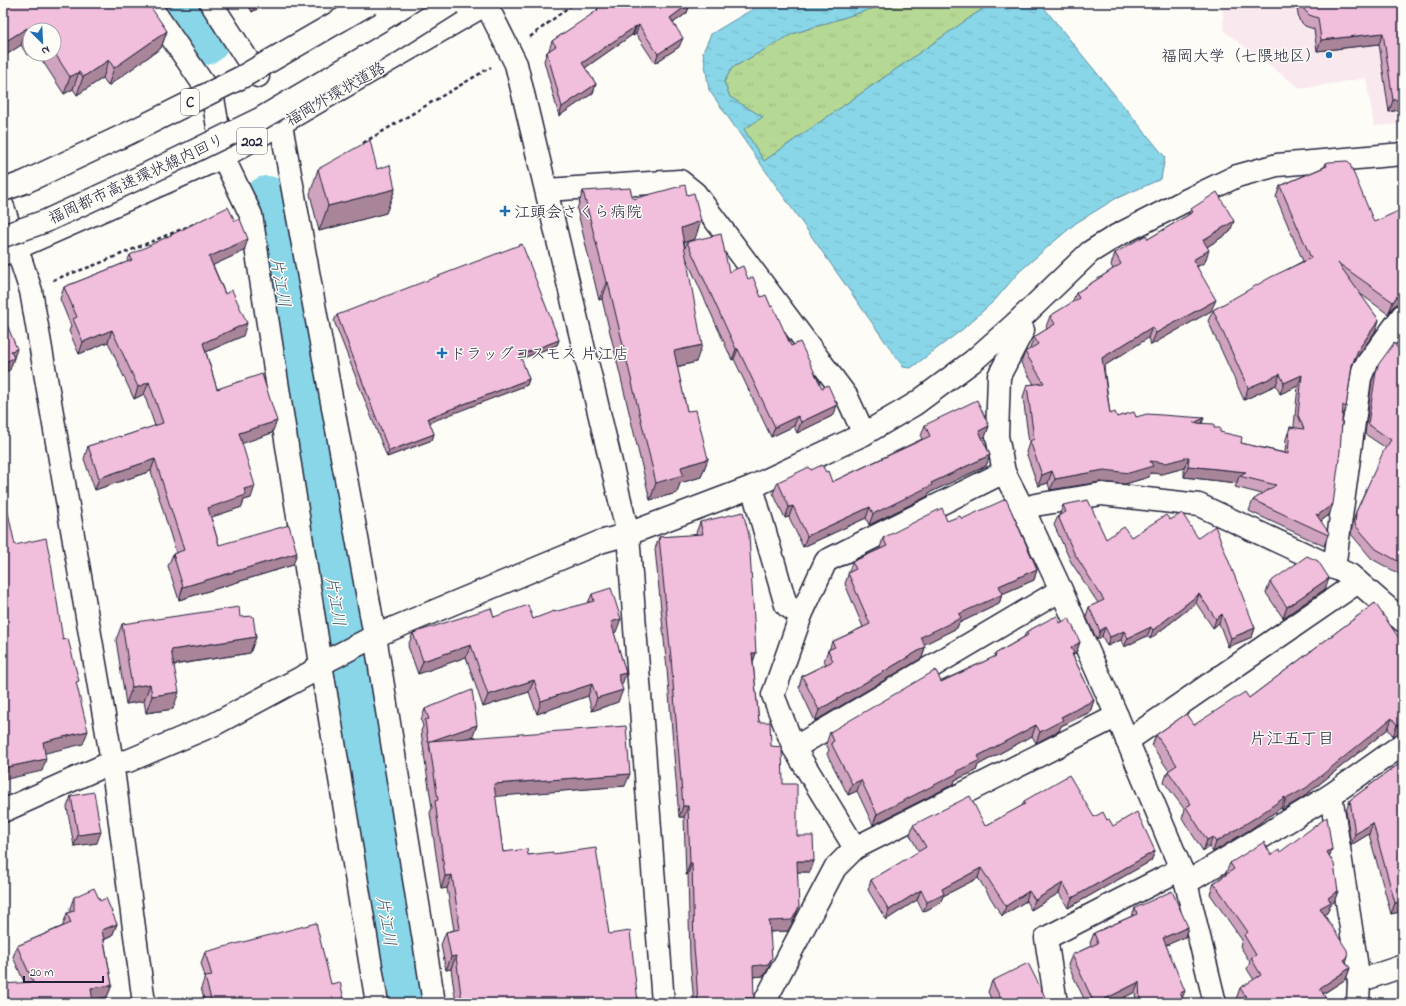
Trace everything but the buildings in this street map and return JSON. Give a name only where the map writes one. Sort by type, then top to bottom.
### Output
[{"type":"main road","points":[[148,3],[213,98],[223,157],[251,215],[377,1003]]},
{"type":"main road","points":[[211,3],[258,76]]},
{"type":"main road","name":"C","points":[[3,191],[25,182],[242,77],[370,3]]},
{"type":"main road","points":[[3,191],[213,98],[258,76],[378,3]]},
{"type":"main road","name":"福岡都市高速環状線内回り","points":[[8,246],[46,221],[260,119],[392,41],[452,3]]},
{"type":"main road","points":[[487,4],[516,64],[628,534],[663,1003]]},
{"type":"main road","name":"福岡外環状道路","points":[[8,246],[223,157],[281,125],[487,4]]},
{"type":"main road","points":[[281,125],[376,636],[434,1003]]},
{"type":"main road","points":[[3,811],[112,762],[128,761],[213,725],[310,673],[322,663],[376,636],[600,542],[628,534],[752,486],[864,434],[915,404],[973,361],[1016,323],[1090,252],[1116,236],[1237,176],[1277,165],[1403,154]]},
{"type":"main road","points":[[547,190],[680,181],[695,193],[847,397],[864,434]]},
{"type":"main road","points":[[3,207],[8,246],[31,291],[112,762],[144,1003]]},
{"type":"main road","points":[[1334,568],[1360,378],[1364,368],[1403,315]]},
{"type":"main road","points":[[1016,323],[1023,330],[999,376],[997,436],[1004,472],[1061,590],[1184,876],[1216,1003]]},
{"type":"main road","points":[[856,848],[794,748],[773,696],[801,615],[826,561],[1004,472]]},
{"type":"main road","points":[[752,486],[786,605],[801,615]]},
{"type":"main road","points":[[1024,511],[1035,505],[1102,494],[1198,505],[1350,575],[1403,622]]},
{"type":"main road","points":[[1127,741],[1358,582]]},
{"type":"main road","points":[[794,748],[1061,590]]},
{"type":"main road","points":[[764,1003],[835,868],[856,848],[1116,716]]},
{"type":"main road","points":[[1056,1003],[1046,938],[1184,876],[1331,794],[1403,744]]},
{"type":"main road","points":[[1331,794],[1359,981],[1358,1003]]},
{"type":"main road","points":[[1359,981],[1403,966]]},
{"type":"shaded area","name":"福岡大学（七隈地区）","points":[[1222,3],[1403,3],[1403,124],[1374,126],[1366,78],[1301,89],[1224,31]]},
{"type":"green space","points":[[890,3],[991,3],[764,161],[743,128],[762,117],[730,97],[724,82],[732,68],[792,34]]},
{"type":"water","points":[[763,3],[890,3],[792,34],[732,68],[724,82],[730,97],[763,117],[744,129],[764,161],[991,3],[1040,3],[1165,157],[1161,179],[1115,199],[1076,223],[1019,272],[995,300],[963,329],[911,368],[903,367],[709,90],[703,52],[711,34]]},
{"type":"waterway","name":"片江川","points":[[176,3],[205,41]]},
{"type":"waterway","name":"片江川","points":[[267,200],[341,635],[400,1003]]},
{"type":"place","name":"福岡大学（七隈地区）","points":[[1329,55]]},
{"type":"place","name":"江頭会さくら病院","points":[[505,211]]},
{"type":"place","name":"ドラッグコスモス 片江店","points":[[442,353]]},
{"type":"district","name":"片江五丁目","points":[[1292,738]]}]
